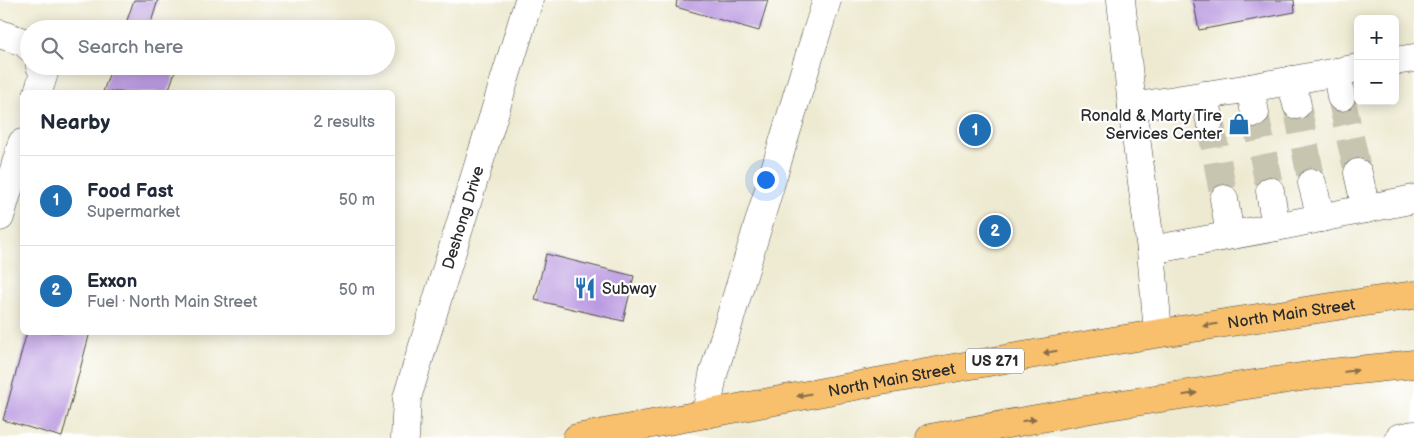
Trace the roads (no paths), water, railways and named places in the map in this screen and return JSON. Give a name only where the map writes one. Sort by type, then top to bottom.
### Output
[{"type":"highway","name":"North Main Street","points":[[577,438],[899,378],[1158,333],[1414,295]]},
{"type":"highway","points":[[941,437],[1137,402],[1321,374],[1414,364]]},
{"type":"street","name":"Deshong Drive","points":[[405,438],[407,398],[529,0]]},
{"type":"street","points":[[706,414],[715,366],[827,0]]},
{"type":"street","points":[[1121,0],[1132,107],[1151,250],[1158,333]]},
{"type":"street","points":[[0,34],[20,41]]},
{"type":"street","points":[[1399,60],[1414,58]]},
{"type":"street","points":[[39,90],[43,75]]},
{"type":"street","points":[[1132,107],[1207,108],[1294,93],[1345,79]]},
{"type":"street","points":[[0,217],[20,150]]},
{"type":"street","points":[[1358,173],[1366,209]]},
{"type":"street","points":[[1312,183],[1320,218]]},
{"type":"street","points":[[1270,191],[1276,227]]},
{"type":"street","points":[[1224,199],[1230,235]]},
{"type":"street","points":[[1151,250],[1414,199]]},
{"type":"street","points":[[1399,438],[1414,435]]},
{"type":"tunnel","points":[[1341,97],[1358,173]]},
{"type":"tunnel","points":[[1297,105],[1312,183]]},
{"type":"tunnel","points":[[1255,113],[1270,191]]},
{"type":"tunnel","points":[[1210,120],[1224,199]]},
{"type":"place","name":"Ronald & Marty Tire Services Center","points":[[1239,124]]},
{"type":"place","name":"Food Fast","points":[[975,130]]},
{"type":"place","name":"Exxon","points":[[995,231]]},
{"type":"place","name":"Subway","points":[[585,288]]}]
